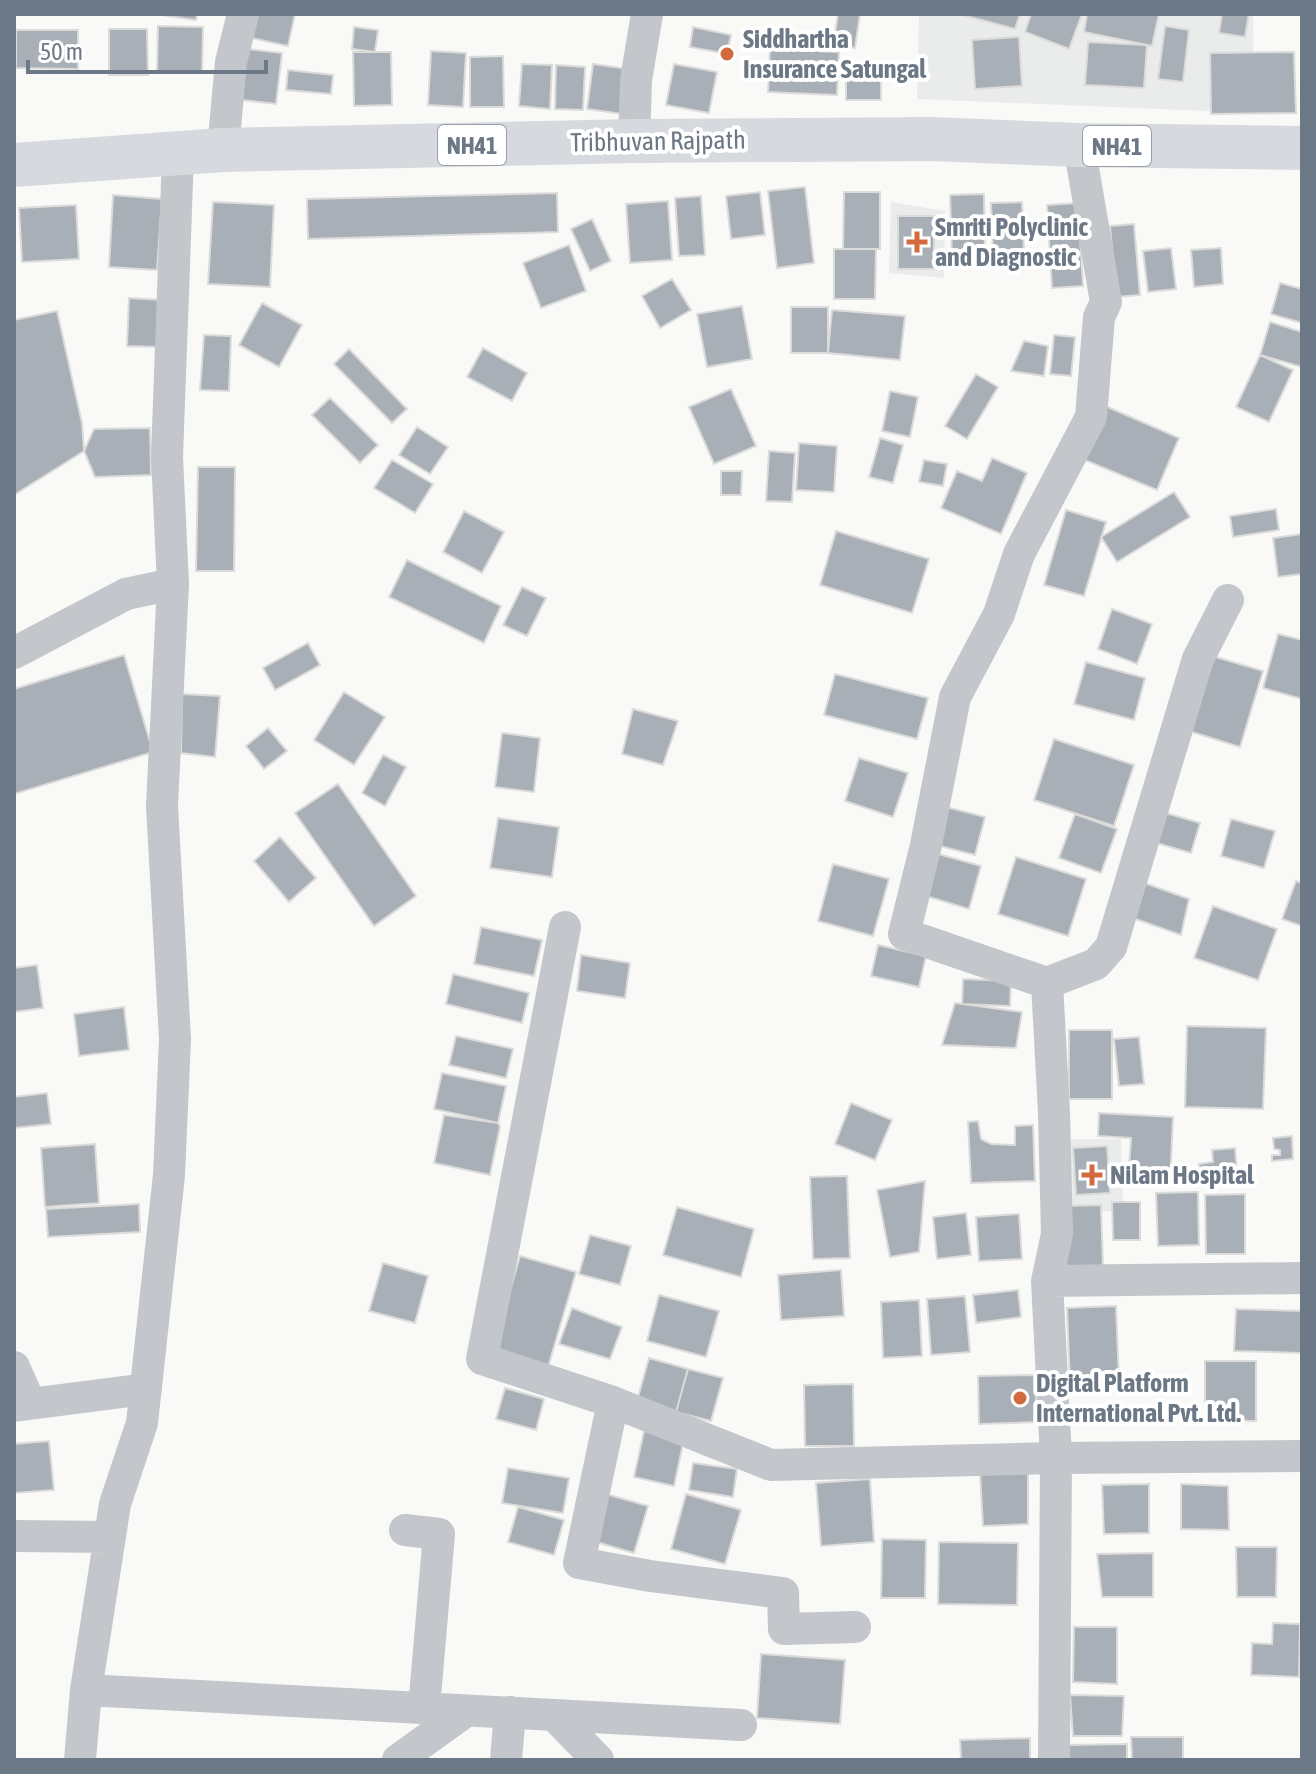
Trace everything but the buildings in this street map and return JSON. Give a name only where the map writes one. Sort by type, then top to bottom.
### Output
[{"type":"highway","name":"Tribhuvan Rajpath","points":[[14,165],[223,150],[634,141],[931,139],[1079,145],[1302,148]]},
{"type":"street","points":[[223,150],[231,62],[243,14]]},
{"type":"street","points":[[634,141],[636,80],[647,14]]},
{"type":"street","points":[[1079,145],[1106,302],[1099,317],[1091,417],[1019,554],[999,614],[955,697],[926,845],[904,934],[1047,983],[1096,964],[1111,947],[1198,659],[1228,600]]},
{"type":"street","points":[[80,1760],[86,1690],[115,1504],[142,1423],[169,1175],[174,1094],[175,1039],[162,806],[173,584],[167,457],[178,155]]},
{"type":"street","points":[[14,653],[126,594],[173,584]]},
{"type":"street","points":[[565,927],[482,1359],[613,1402],[771,1465],[1302,1456]]},
{"type":"street","points":[[1047,983],[1057,1234],[1047,1281],[1056,1458],[1054,1760]]},
{"type":"street","points":[[1047,1281],[1302,1278]]},
{"type":"street","points":[[14,1367],[22,1404],[146,1389]]},
{"type":"street","points":[[613,1402],[579,1563],[650,1576],[783,1593],[784,1629],[855,1627]]},
{"type":"street","points":[[405,1530],[439,1534],[424,1708]]},
{"type":"street","points":[[14,1536],[110,1537]]},
{"type":"street","points":[[86,1690],[741,1725]]},
{"type":"street","points":[[398,1760],[466,1711]]},
{"type":"street","points":[[506,1760],[510,1712]]},
{"type":"street","points":[[554,1715],[598,1760]]},
{"type":"shaded area","points":[[919,14],[1253,14],[1254,113],[917,99]]},
{"type":"shaded area","name":"Smriti Polyclinic and Diagnostic","points":[[891,202],[945,211],[944,278],[889,273]]},
{"type":"shaded area","name":"Nilam Hospital","points":[[1058,1139],[1121,1139],[1123,1211],[1065,1212]]},
{"type":"place","name":"Siddhartha Insurance Satungal","points":[[727,54]]},
{"type":"place","name":"Smriti Polyclinic and Diagnostic","points":[[917,242]]},
{"type":"place","name":"Nilam Hospital","points":[[1092,1175]]},
{"type":"place","name":"Digital Platform International Pvt. Ltd.","points":[[1020,1398]]}]
